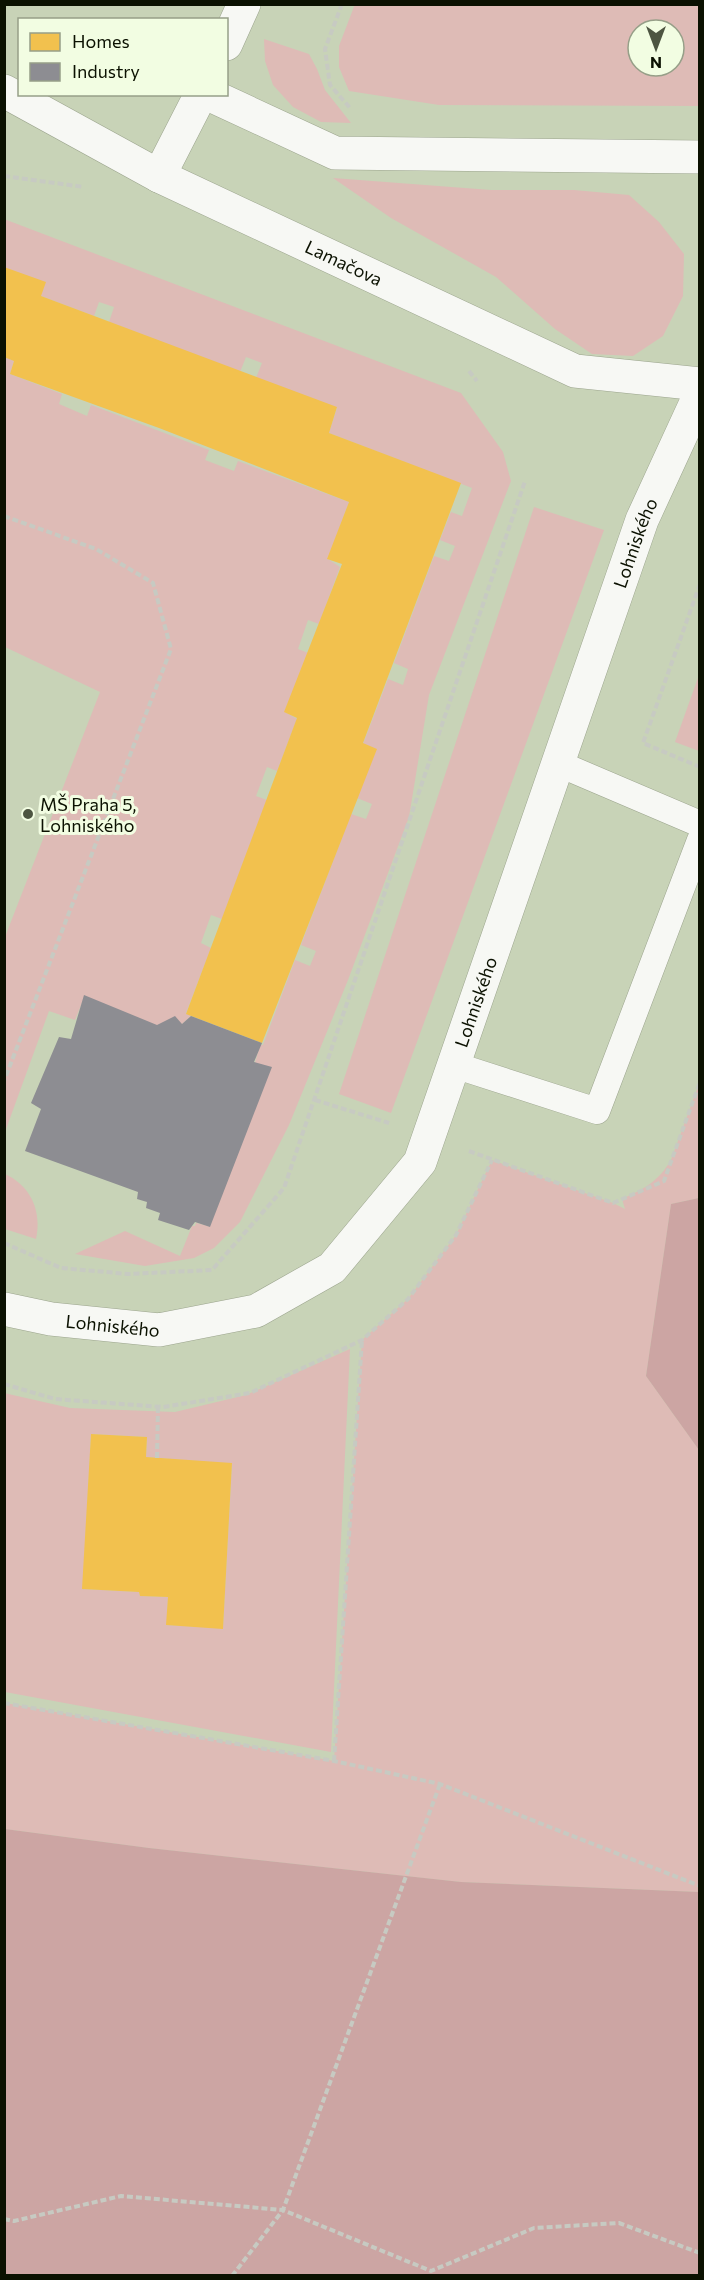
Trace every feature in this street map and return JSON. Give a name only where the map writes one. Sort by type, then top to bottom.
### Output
[{"type":"street","points":[[228,40],[244,4]]},
{"type":"street","name":"Lamačova","points":[[4,91],[159,176],[575,371],[699,384]]},
{"type":"street","points":[[159,176],[200,96]]},
{"type":"street","points":[[212,96],[335,153],[699,157]]},
{"type":"street","name":"Lohniského","points":[[4,1309],[51,1319],[159,1330],[256,1311],[332,1268],[420,1161],[642,520],[699,394]]},
{"type":"lane","points":[[557,763],[699,824]]},
{"type":"lane","points":[[454,1065],[597,1111],[699,840]]},
{"type":"path","points":[[325,49],[342,4]]},
{"type":"path","points":[[4,1243],[61,1268],[128,1274],[212,1270],[285,1188],[525,481]]},
{"type":"path","points":[[4,516],[96,549],[153,583],[171,649],[4,1081]]},
{"type":"path","points":[[699,584],[643,743],[699,766]]},
{"type":"path","points":[[315,1100],[429,1137],[613,1203],[664,1181],[699,1082]]},
{"type":"path","points":[[334,1761],[362,1340]]},
{"type":"path","points":[[157,1458],[158,1406]]},
{"type":"path","points":[[4,1703],[334,1761],[440,1784],[699,1886]]},
{"type":"path","points":[[232,2276],[283,2210],[440,1784]]},
{"type":"path","points":[[4,2219],[14,2221],[121,2196],[283,2210],[431,2271],[534,2229],[609,2223],[619,2223],[699,2253]]},
{"type":"shaded area","points":[[355,4],[699,5],[699,106],[439,105],[349,91],[339,67],[339,46]]},
{"type":"shaded area","points":[[264,39],[309,54],[325,90],[351,123],[321,122],[293,107],[273,85],[265,61]]},
{"type":"shaded area","points":[[333,178],[491,190],[574,190],[629,195],[659,222],[684,254],[683,296],[663,336],[633,356],[592,354],[555,329],[496,277],[391,218]]},
{"type":"shaded area","points":[[4,219],[461,393],[503,452],[511,481],[429,695],[409,817],[348,980],[289,1125],[240,1222],[214,1248],[194,1258],[145,1266],[75,1254],[125,1231],[180,1256],[192,1226],[196,1223],[209,1226],[260,1045],[263,1045],[295,960],[310,966],[316,951],[301,945],[351,814],[366,819],[372,804],[357,798],[363,744],[388,679],[403,685],[408,669],[394,663],[434,556],[449,561],[455,546],[440,540],[451,512],[462,516],[472,488],[329,433],[337,408],[256,378],[262,363],[246,357],[240,372],[109,322],[114,307],[99,302],[94,316],[41,296],[5,268]]},
{"type":"shaded area","points":[[5,357],[14,361],[10,374],[62,394],[59,404],[87,416],[91,405],[209,450],[205,460],[234,471],[238,461],[349,502],[328,559],[340,567],[319,624],[308,620],[298,649],[308,653],[285,712],[297,719],[277,771],[267,767],[256,796],[267,800],[222,919],[211,915],[201,943],[211,948],[186,1013],[191,1016],[182,1024],[158,1026],[84,998],[75,1020],[49,1011],[5,1132],[5,937],[100,692],[5,647]]},
{"type":"shaded area","points":[[534,507],[604,530],[391,1113],[339,1094]]},
{"type":"shaded area","points":[[699,675],[700,751],[675,742]]},
{"type":"shaded area","points":[[699,1084],[699,1198],[671,1204],[646,1376],[699,1450],[699,1892],[461,1882],[149,1848],[5,1829],[5,1703],[334,1761],[362,1340],[408,1299],[456,1235],[492,1160],[625,1209],[622,1199],[650,1184],[671,1160]]},
{"type":"shaded area","points":[[5,1174],[22,1185],[32,1200],[36,1209],[36,1239],[5,1229]]},
{"type":"shaded area","points":[[700,1198],[699,1450],[646,1376],[671,1204]]},
{"type":"shaded area","points":[[350,1349],[331,1752],[5,1692],[4,1393],[70,1408],[175,1412],[246,1395]],"holes":[[[91,1434],[147,1437],[146,1457],[232,1464],[223,1628],[167,1625],[168,1597],[140,1596],[139,1592],[83,1589]]]},
{"type":"shaded area","points":[[5,1829],[149,1848],[461,1882],[699,1892],[699,2275],[5,2275]]},
{"type":"building: Homes","points":[[4,267],[46,282],[41,296],[337,407],[329,433],[461,483],[363,743],[377,749],[262,1043],[186,1014],[297,718],[284,712],[342,564],[327,559],[349,502],[159,428],[10,374],[14,361],[4,357]]},
{"type":"building: Homes","points":[[91,1434],[147,1437],[146,1457],[232,1463],[223,1629],[166,1625],[168,1597],[140,1596],[139,1592],[82,1589]]},
{"type":"building: Industry","points":[[84,995],[157,1025],[175,1016],[182,1024],[191,1016],[262,1043],[254,1062],[272,1067],[210,1227],[195,1222],[189,1230],[158,1220],[160,1213],[146,1208],[147,1202],[137,1199],[138,1192],[25,1151],[41,1109],[31,1103],[59,1037],[71,1039]]},
{"type":"place","name":"MŠ Praha 5, Lohniského","points":[[28,814]]}]
